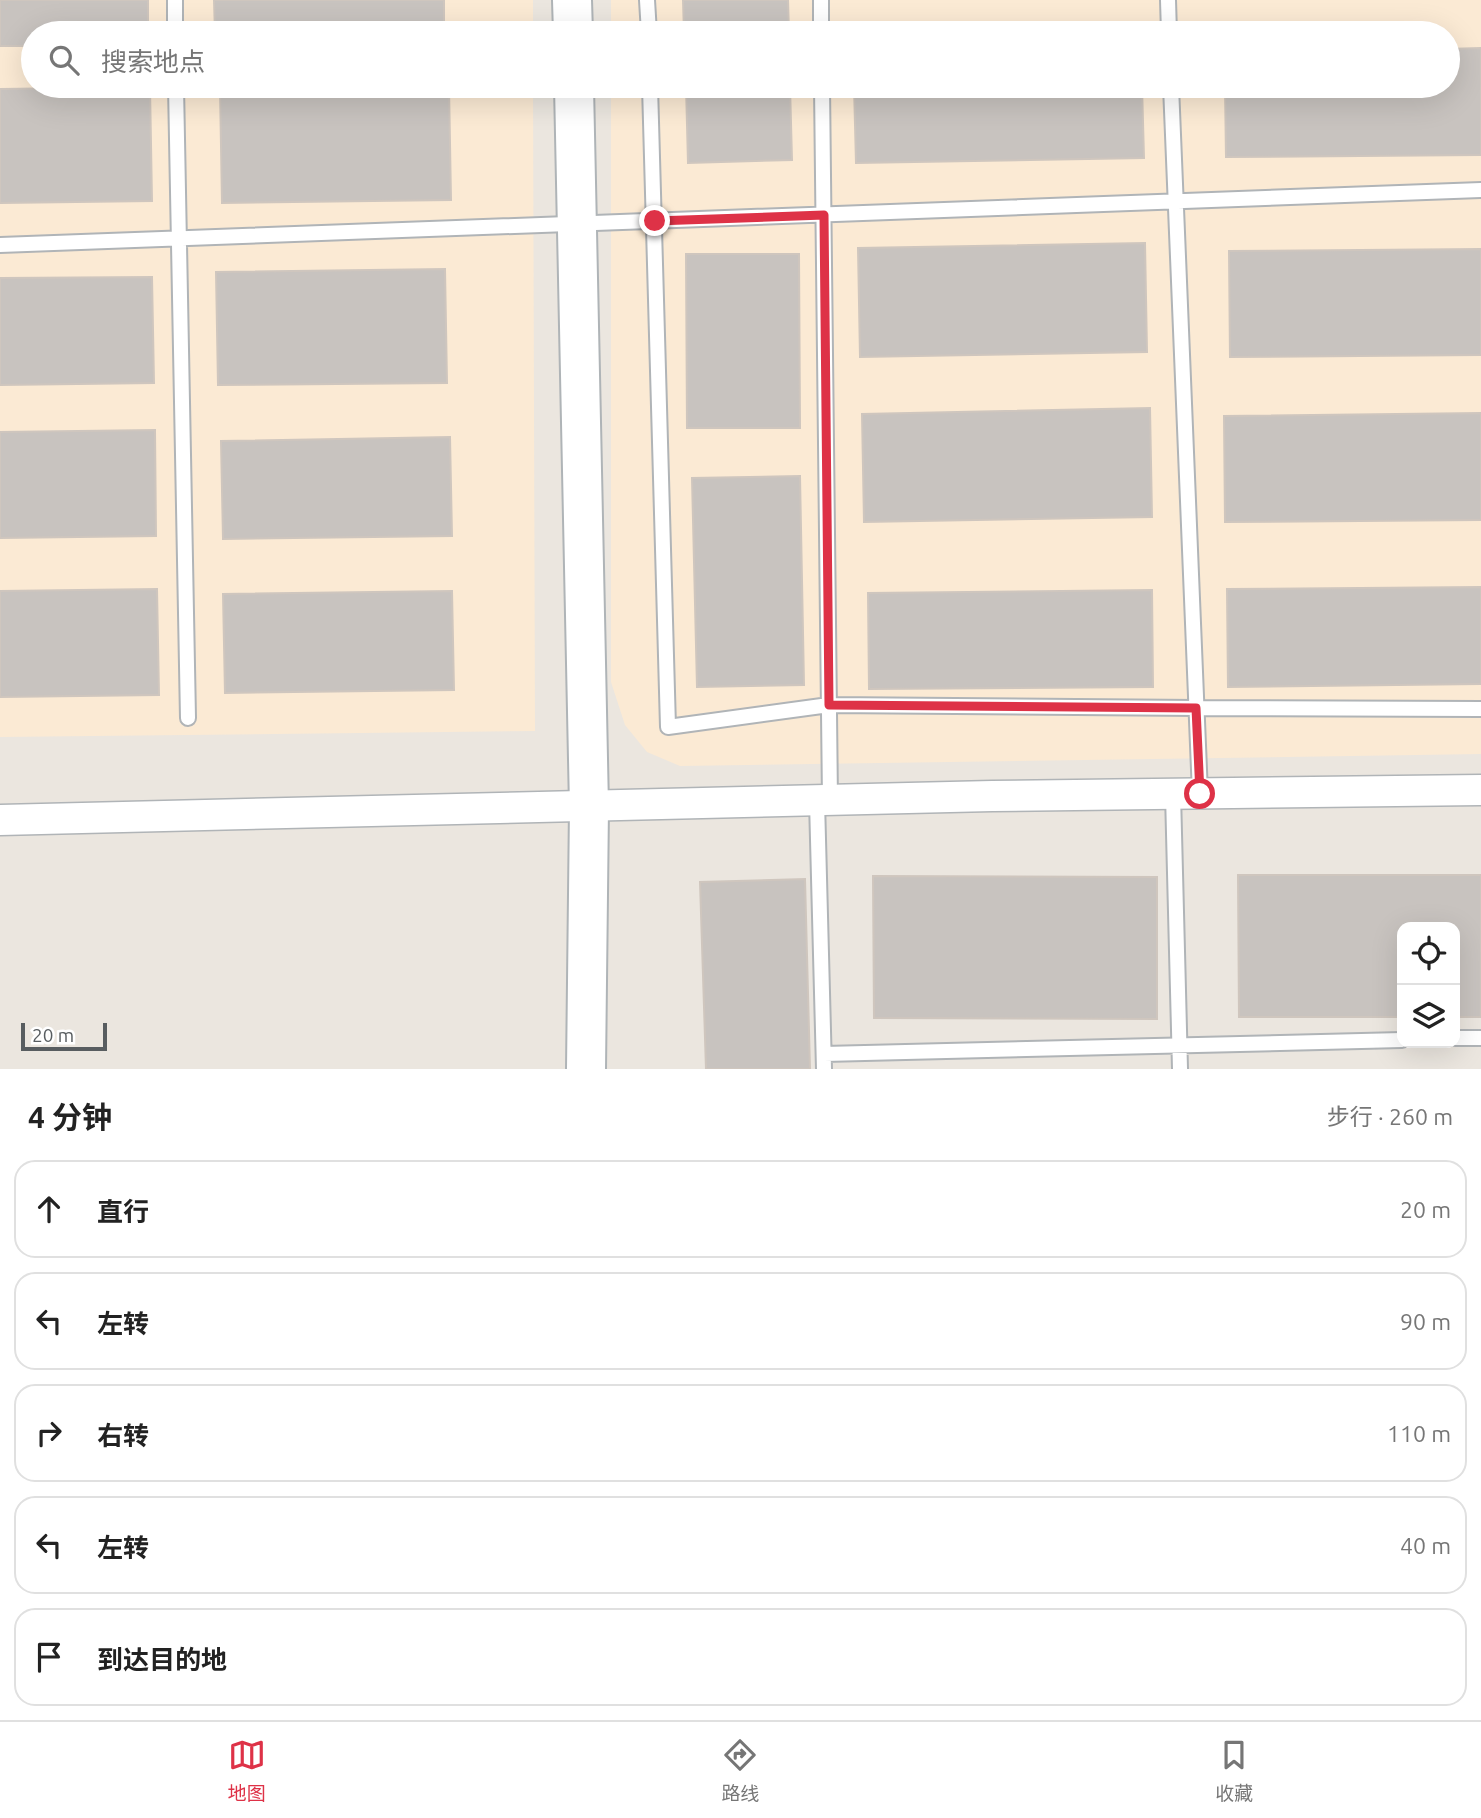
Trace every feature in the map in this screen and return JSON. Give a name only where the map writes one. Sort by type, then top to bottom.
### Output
[{"type":"street","points":[[572,0],[573,21]]},
{"type":"street","points":[[574,98],[589,807],[586,1069]]},
{"type":"street","points":[[0,820],[823,801],[1481,790]]},
{"type":"lane","points":[[175,0],[175,21]]},
{"type":"lane","points":[[647,0],[648,21]]},
{"type":"lane","points":[[821,0],[821,21]]},
{"type":"lane","points":[[1168,0],[1169,21]]},
{"type":"lane","points":[[176,98],[188,718]]},
{"type":"lane","points":[[650,98],[668,727],[829,705],[1481,709]]},
{"type":"lane","points":[[822,98],[829,705],[823,801],[824,1069]]},
{"type":"lane","points":[[1172,98],[1196,708],[1186,794],[1180,1069]]},
{"type":"lane","points":[[0,245],[1481,190]]},
{"type":"lane","points":[[1460,1038],[1481,1038]]},
{"type":"lane","points":[[824,1054],[1397,1040]]},
{"type":"shaded area","points":[[0,0],[533,0],[533,21],[21,21],[21,98],[533,98],[535,731],[0,737]]},
{"type":"shaded area","points":[[611,0],[1481,0],[1481,754],[680,766],[647,752],[625,725],[611,682],[611,98],[1460,98],[1460,21],[611,21]]},
{"type":"building","points":[[0,0],[148,0],[148,21],[21,21],[21,46],[0,46]]},
{"type":"building","points":[[214,0],[444,0],[444,21],[215,21]]},
{"type":"building","points":[[683,0],[788,0],[789,21],[684,21]]},
{"type":"building","points":[[1481,48],[1481,155],[1226,157],[1225,98],[1460,98],[1460,49]]},
{"type":"building","points":[[0,89],[21,89],[21,98],[150,98],[152,201],[0,203]]},
{"type":"building","points":[[220,98],[449,98],[451,200],[222,203]]},
{"type":"building","points":[[686,98],[790,98],[792,160],[688,163]]},
{"type":"building","points":[[854,98],[1142,98],[1144,158],[856,163]]},
{"type":"building","points":[[1145,243],[1147,352],[860,357],[858,248]]},
{"type":"building","points":[[1481,249],[1481,355],[1230,357],[1229,251]]},
{"type":"building","points":[[686,254],[799,254],[800,428],[687,428]]},
{"type":"building","points":[[445,269],[447,383],[218,385],[216,272]]},
{"type":"building","points":[[152,277],[154,383],[0,385],[0,278]]},
{"type":"building","points":[[1150,408],[1152,517],[864,522],[862,414]]},
{"type":"building","points":[[1481,413],[1481,520],[1225,522],[1224,416]]},
{"type":"building","points":[[155,430],[156,536],[0,538],[0,432]]},
{"type":"building","points":[[450,437],[452,536],[223,539],[221,441]]},
{"type":"building","points":[[800,476],[804,685],[697,687],[692,478]]},
{"type":"building","points":[[1481,587],[1481,684],[1228,687],[1227,589]]},
{"type":"building","points":[[157,589],[159,695],[0,697],[0,591]]},
{"type":"building","points":[[1152,590],[1153,687],[869,689],[868,593]]},
{"type":"building","points":[[452,591],[454,690],[225,693],[223,594]]},
{"type":"building","points":[[1238,875],[1481,875],[1481,1017],[1460,1017],[1460,922],[1397,922],[1397,1017],[1239,1017]]},
{"type":"building","points":[[873,876],[1157,877],[1157,1019],[874,1018]]},
{"type":"building","points":[[805,879],[810,1069],[706,1069],[700,882]]},
{"type":"route","points":[[655,221],[824,215],[829,705],[1196,708],[1200,794]]}]
